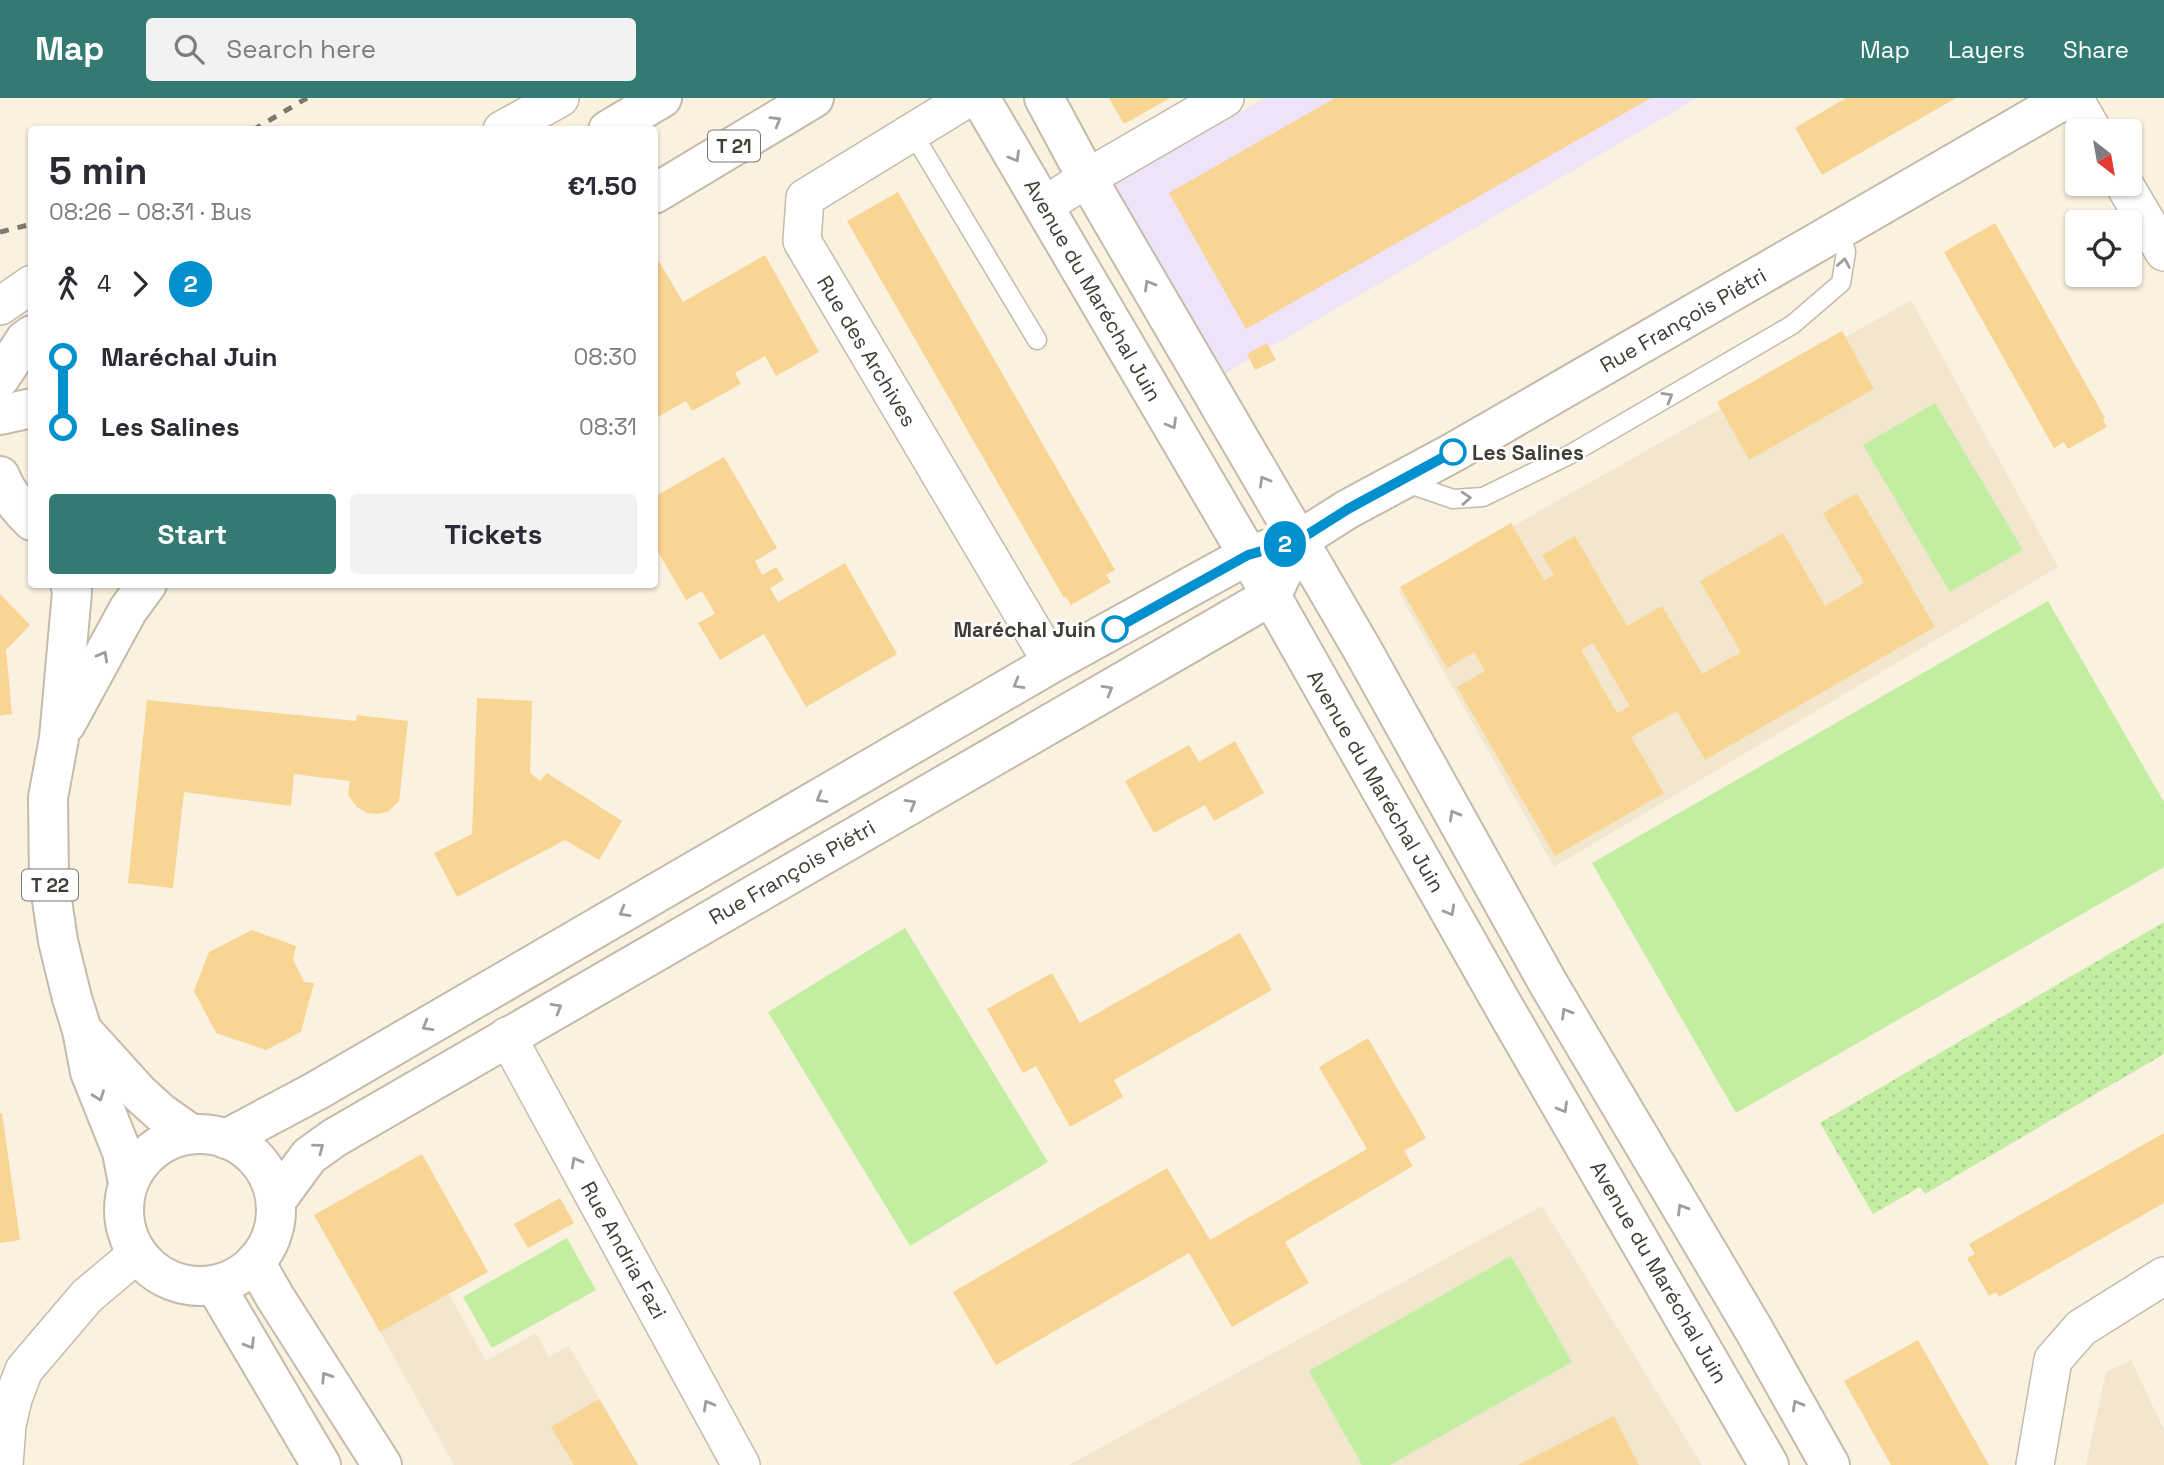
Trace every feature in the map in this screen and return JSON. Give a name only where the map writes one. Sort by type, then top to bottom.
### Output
[{"type":"main road","points":[[615,126],[662,98]]},
{"type":"main road","name":"T 21","points":[[658,192],[814,98]]},
{"type":"main road","name":"Avenue du Maréchal Juin","points":[[981,98],[1248,555],[1504,1007],[1769,1465]]},
{"type":"main road","points":[[1044,98],[1087,178],[1299,540],[1548,983],[1754,1329],[1830,1465]]},
{"type":"main road","name":"Rue François Piétri","points":[[209,1137],[327,1084],[1052,663],[1248,555],[1299,540],[1348,509],[2067,98]]},
{"type":"main road","points":[[0,378],[28,338]]},
{"type":"main road","points":[[0,415],[28,409]]},
{"type":"main road","points":[[9,483],[18,508],[28,517]]},
{"type":"main road","points":[[1271,596],[1299,540]]},
{"type":"main road","name":"T 22","points":[[71,588],[59,738],[48,798],[49,880],[58,941],[82,1030],[90,1072],[122,1152],[128,1183]]},
{"type":"main road","name":"T 22","points":[[59,738],[128,610],[144,588]]},
{"type":"main road","name":"Rue François Piétri","points":[[276,1200],[309,1156],[334,1138],[1271,596]]},
{"type":"main road","name":"T 22","points":[[82,1030],[139,1093],[162,1113],[209,1137]]},
{"type":"main road","points":[[209,1137],[245,1149],[260,1163],[276,1200],[276,1217],[265,1249],[255,1262],[237,1277],[215,1285],[197,1287],[164,1278],[137,1254],[127,1231],[124,1207],[128,1183],[138,1165],[153,1150],[171,1140],[209,1137]]},
{"type":"main road","points":[[255,1262],[382,1465]]},
{"type":"main road","points":[[215,1285],[321,1465]]},
{"type":"street","points":[[509,126],[559,98]]},
{"type":"street","name":"Rue des Archives","points":[[968,98],[804,198],[802,241],[1052,663]]},
{"type":"street","points":[[1044,206],[1225,98]]},
{"type":"street","points":[[2074,98],[2086,119]]},
{"type":"street","points":[[2131,196],[2164,252]]},
{"type":"street","points":[[0,306],[28,287]]},
{"type":"street","name":"Rue Andria Fazi","points":[[507,1036],[741,1465]]},
{"type":"street","points":[[4,1465],[7,1425],[24,1370],[87,1296],[137,1254]]},
{"type":"street","points":[[2035,1465],[2053,1360],[2081,1328],[2164,1276]]},
{"type":"lane","points":[[912,132],[1038,340]]},
{"type":"lane","points":[[1401,481],[1453,499],[1483,497],[1569,455],[1792,325],[1841,283],[1846,252],[1840,230]]},
{"type":"shaded area","points":[[1265,98],[1697,98],[1226,373],[1109,188]]},
{"type":"shaded area","points":[[1911,300],[2058,567],[1554,867],[1398,591],[1720,409],[1717,402],[1842,331],[1846,337]]},
{"type":"shaded area","points":[[1542,1206],[1702,1465],[1069,1465]]},
{"type":"shaded area","points":[[449,1294],[486,1361],[536,1333],[549,1357],[569,1346],[638,1465],[454,1465],[380,1332]]},
{"type":"shaded area","points":[[2131,1360],[2164,1430],[2164,1465],[2086,1465],[2106,1372]]},
{"type":"green space","points":[[1935,403],[2023,550],[1950,592],[1863,445]]},
{"type":"green space","points":[[2048,601],[2164,802],[2164,867],[1736,1113],[1592,863]]},
{"type":"green space","points":[[2164,922],[2164,1054],[1925,1194],[1920,1187],[1873,1214],[1820,1123]]},
{"type":"green space","points":[[905,928],[1048,1162],[910,1246],[768,1012]]},
{"type":"green space","points":[[567,1238],[596,1290],[492,1348],[463,1297]]},
{"type":"green space","points":[[1511,1256],[1572,1362],[1390,1465],[1362,1465],[1309,1371]]},
{"type":"building","points":[[1109,98],[1170,98],[1124,124]]},
{"type":"building","points":[[1335,98],[1651,98],[1246,329],[1169,193]]},
{"type":"building","points":[[1846,98],[1956,98],[1822,175],[1795,128]]},
{"type":"building","points":[[898,192],[1115,570],[1106,575],[1111,582],[1071,605],[1066,597],[1064,598],[847,221]]},
{"type":"building","points":[[1995,223],[2105,418],[2103,420],[2107,427],[2068,449],[2064,442],[2054,448],[1944,252]]},
{"type":"building","points":[[765,255],[819,352],[776,376],[765,356],[735,373],[741,384],[692,411],[686,401],[658,417],[658,260],[683,302]]},
{"type":"building","points":[[1842,331],[1874,389],[1749,460],[1717,402]]},
{"type":"building","points":[[1267,343],[1276,360],[1255,370],[1247,354]]},
{"type":"building","points":[[724,457],[777,548],[755,561],[762,575],[776,567],[784,580],[770,588],[778,602],[845,563],[897,654],[806,707],[764,634],[720,660],[698,623],[715,614],[702,591],[686,600],[658,552],[658,495]]},
{"type":"building","points":[[1857,493],[1935,627],[1705,760],[1677,711],[1631,737],[1664,793],[1555,856],[1457,687],[1485,671],[1474,652],[1447,668],[1400,587],[1511,523],[1544,580],[1554,575],[1542,555],[1575,536],[1627,626],[1662,606],[1702,674],[1741,652],[1700,581],[1783,533],[1825,606],[1864,583],[1823,513]],"holes":[[[1593,643],[1630,706],[1617,713],[1581,650]]]},
{"type":"building","points":[[0,594],[30,625],[6,650],[12,714],[0,716]]},
{"type":"building","points":[[477,698],[532,701],[530,773],[540,781],[547,773],[622,821],[599,860],[565,840],[457,897],[434,853],[472,834]]},
{"type":"building","points":[[147,700],[356,721],[357,715],[408,721],[399,801],[389,811],[367,813],[357,807],[348,795],[350,781],[294,774],[291,806],[184,792],[173,888],[128,883]]},
{"type":"building","points":[[1235,741],[1264,793],[1214,821],[1205,805],[1154,833],[1125,781],[1189,745],[1199,762]]},
{"type":"building","points":[[252,930],[296,946],[293,959],[304,982],[314,983],[301,1032],[266,1050],[216,1033],[194,991],[209,952]]},
{"type":"building","points":[[1240,933],[1272,990],[1114,1080],[1123,1097],[1070,1127],[1036,1066],[1023,1073],[987,1009],[1052,973],[1080,1023]]},
{"type":"building","points":[[1368,1038],[1426,1138],[1404,1151],[1413,1166],[1285,1242],[1309,1283],[1232,1327],[1189,1253],[996,1365],[953,1292],[1167,1168],[1210,1240],[1367,1149],[1319,1067]]},
{"type":"building","points":[[0,1113],[20,1240],[0,1243]]},
{"type":"building","points":[[2164,1133],[2164,1203],[1999,1297],[1996,1292],[1989,1296],[1967,1258],[1975,1254],[1969,1244]]},
{"type":"building","points":[[422,1154],[488,1272],[380,1332],[314,1215]]},
{"type":"building","points":[[560,1198],[574,1223],[528,1248],[514,1224]]},
{"type":"building","points":[[1918,1340],[1989,1465],[1891,1465],[1844,1381]]},
{"type":"building","points":[[599,1399],[638,1465],[574,1465],[551,1427]]},
{"type":"building","points":[[1614,1416],[1639,1465],[1518,1465]]},
{"type":"railway","points":[[260,126],[307,98]]},
{"type":"railway","points":[[0,232],[28,225]]},
{"type":"bus line","name":"2","points":[[1115,629],[1248,555],[1299,540],[1348,509],[1453,452]]},
{"type":"place","name":"Les Salines","points":[[1453,452]]},
{"type":"place","name":"Maréchal Juin","points":[[1115,629]]}]
